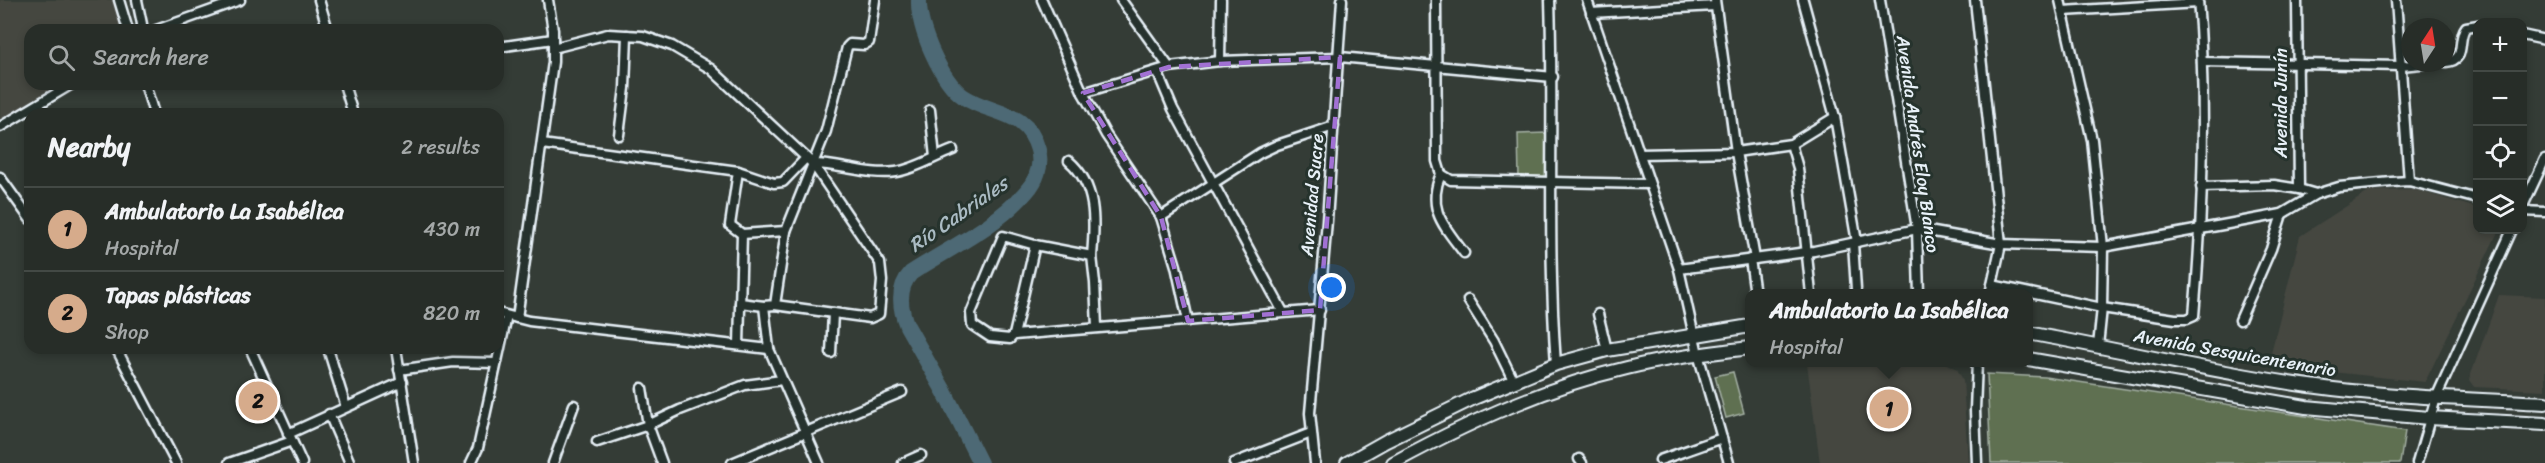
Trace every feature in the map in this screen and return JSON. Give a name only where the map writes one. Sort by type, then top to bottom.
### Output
[{"type":"main road","points":[[1347,463],[1386,441],[1474,398],[1556,364],[1607,350],[1745,327]]},
{"type":"main road","name":"Avenida Sesquicentenario","points":[[2033,334],[2267,380],[2363,393],[2545,403]]},
{"type":"main road","points":[[1393,463],[1484,417],[1566,385],[1626,368],[1698,354],[1745,348]]},
{"type":"main road","points":[[2033,360],[2254,400],[2360,413],[2545,424]]},
{"type":"street","points":[[119,0],[126,24]]},
{"type":"street","points":[[137,0],[141,24]]},
{"type":"street","points":[[173,24],[240,0]]},
{"type":"street","points":[[319,0],[326,24]]},
{"type":"street","points":[[517,318],[542,144],[553,43],[548,0]]},
{"type":"street","points":[[775,305],[786,231],[809,161],[826,131],[847,46],[850,44],[864,45],[869,42],[875,0]]},
{"type":"street","points":[[1042,0],[1083,93],[1106,135],[1161,217],[1176,266],[1188,321]]},
{"type":"street","points":[[1121,0],[1169,67]]},
{"type":"street","points":[[1220,62],[1221,0]]},
{"type":"street","name":"Avenidad Sucre","points":[[1316,463],[1311,433],[1311,404],[1335,126],[1342,0]]},
{"type":"street","points":[[1436,0],[1434,66],[1437,161],[1441,174],[1435,188],[1435,204],[1441,222],[1464,253]]},
{"type":"street","points":[[1550,0],[1553,77],[1551,298],[1556,364]]},
{"type":"street","points":[[1587,0],[1640,154],[1648,184],[1679,269],[1698,354],[1729,463]]},
{"type":"street","points":[[1803,0],[1835,117],[1855,243],[1856,289]]},
{"type":"street","name":"Avenida Andrés Eloy Blanco","points":[[1880,0],[1917,229],[1919,289]]},
{"type":"street","points":[[1975,0],[2001,244],[1991,289]]},
{"type":"street","points":[[2060,0],[2092,140],[2103,247],[2102,308],[2098,346]]},
{"type":"street","name":"Avenida Junín","points":[[2297,0],[2299,189]]},
{"type":"street","points":[[2202,62],[2401,66],[2396,0]]},
{"type":"street","points":[[2033,296],[2175,319],[2187,319],[2194,316],[2202,228],[2202,62],[2198,1],[2063,11]]},
{"type":"street","points":[[1591,14],[1715,3],[1753,259],[1755,289]]},
{"type":"street","points":[[2455,60],[2459,56],[2463,31],[2466,27],[2473,26]]},
{"type":"street","points":[[504,47],[553,43],[608,34],[643,36],[672,46],[711,69],[809,161],[880,264],[882,281],[877,316],[870,318],[775,305],[740,303]]},
{"type":"street","points":[[619,135],[625,88],[627,35]]},
{"type":"street","points":[[2527,36],[2545,40]]},
{"type":"street","points":[[1083,93],[1169,67],[1220,62],[1340,57],[1553,77]]},
{"type":"street","points":[[1157,71],[1173,109],[1283,312]]},
{"type":"street","points":[[2401,72],[2409,181]]},
{"type":"street","points":[[32,108],[62,90]]},
{"type":"street","points":[[147,90],[152,108]]},
{"type":"street","points":[[346,90],[350,108]]},
{"type":"street","points":[[930,111],[935,157]]},
{"type":"street","points":[[0,127],[24,113]]},
{"type":"street","points":[[1640,154],[1736,152],[1791,144],[1835,117]]},
{"type":"street","points":[[1161,217],[1277,145],[1335,126]]},
{"type":"street","points":[[542,144],[738,171],[779,183],[809,161],[880,172],[896,172],[917,166],[953,150]]},
{"type":"street","points":[[1791,144],[1798,168],[1810,289]]},
{"type":"street","points":[[2527,200],[2545,159]]},
{"type":"street","points":[[1069,161],[1078,168],[1088,187],[1093,205],[1095,222],[1092,256],[1097,327]]},
{"type":"street","points":[[738,171],[730,225],[742,234],[786,231]]},
{"type":"street","points":[[1441,174],[1451,180],[1648,184]]},
{"type":"street","points":[[0,177],[24,211]]},
{"type":"street","points":[[1679,269],[1805,252],[1917,229],[2001,244],[2103,247],[2282,214],[2316,194],[2339,187],[2409,181],[2473,198]]},
{"type":"street","points":[[2201,187],[2274,185],[2316,194]]},
{"type":"street","points":[[2527,210],[2545,212]]},
{"type":"street","points":[[2240,320],[2271,249],[2282,214]]},
{"type":"street","points":[[739,345],[742,234]]},
{"type":"street","points":[[2417,463],[2436,398],[2510,234]]},
{"type":"street","points":[[1035,246],[1014,335],[1010,339],[990,337],[972,325],[971,313],[1003,236],[1035,246],[1092,256]]},
{"type":"street","points":[[1468,300],[1494,340],[1514,382]]},
{"type":"street","points":[[764,306],[769,349],[819,463]]},
{"type":"street","points":[[1014,335],[1320,310]]},
{"type":"street","points":[[831,353],[833,313]]},
{"type":"street","points":[[1598,314],[1607,350]]},
{"type":"street","points":[[504,315],[769,349]]},
{"type":"street","points":[[119,354],[176,463]]},
{"type":"street","points":[[253,354],[302,463]]},
{"type":"street","points":[[330,354],[346,406]]},
{"type":"street","points":[[397,354],[414,463]]},
{"type":"street","points":[[471,463],[478,448],[497,354]]},
{"type":"street","points":[[399,370],[453,362],[496,363]]},
{"type":"street","points":[[1977,367],[1975,410],[1977,463]]},
{"type":"street","points":[[597,442],[648,425],[745,385],[782,380]]},
{"type":"street","points":[[229,463],[290,438],[329,414],[402,382]]},
{"type":"street","points":[[642,388],[648,425],[662,463]]},
{"type":"street","points":[[732,463],[902,392]]},
{"type":"street","points":[[553,463],[573,405]]},
{"type":"street","points":[[329,414],[350,463]]},
{"type":"street","points":[[1234,463],[1311,433]]},
{"type":"street","points":[[1660,460],[1722,438]]},
{"type":"street","points":[[903,463],[921,455]]},
{"type":"highlighted area","points":[[1340,57],[1320,310],[1188,321],[1161,217],[1083,93],[1169,67]]},
{"type":"shaded area","points":[[0,0],[114,0],[121,24],[24,24],[24,90],[63,90],[0,119]]},
{"type":"shaded area","points":[[2416,190],[2473,207],[2473,234],[2497,234],[2425,382],[2268,365],[2300,236],[2370,191]]},
{"type":"shaded area","points":[[2499,295],[2545,297],[2545,390],[2474,387],[2469,380]]},
{"type":"shaded area","points":[[1808,367],[1953,367],[1957,369],[1963,380],[1968,463],[1820,463]]},
{"type":"green space","points":[[1546,133],[1547,177],[1519,178],[1518,134]]},
{"type":"green space","points":[[1733,372],[1744,413],[1726,418],[1715,376]]},
{"type":"green space","points":[[1987,374],[2045,377],[2405,431],[2400,463],[1991,463]]},
{"type":"waterway","name":"Río Cabriales","points":[[919,0],[922,25],[932,53],[947,79],[964,97],[1008,115],[1026,127],[1033,137],[1039,156],[1038,172],[1033,182],[1014,205],[972,236],[911,273],[903,285],[901,306],[907,326],[944,391],[980,463]]},
{"type":"place","name":"Tapas plásticas","points":[[258,401]]},
{"type":"place","name":"Ambulatorio La Isabélica","points":[[1889,409]]}]
